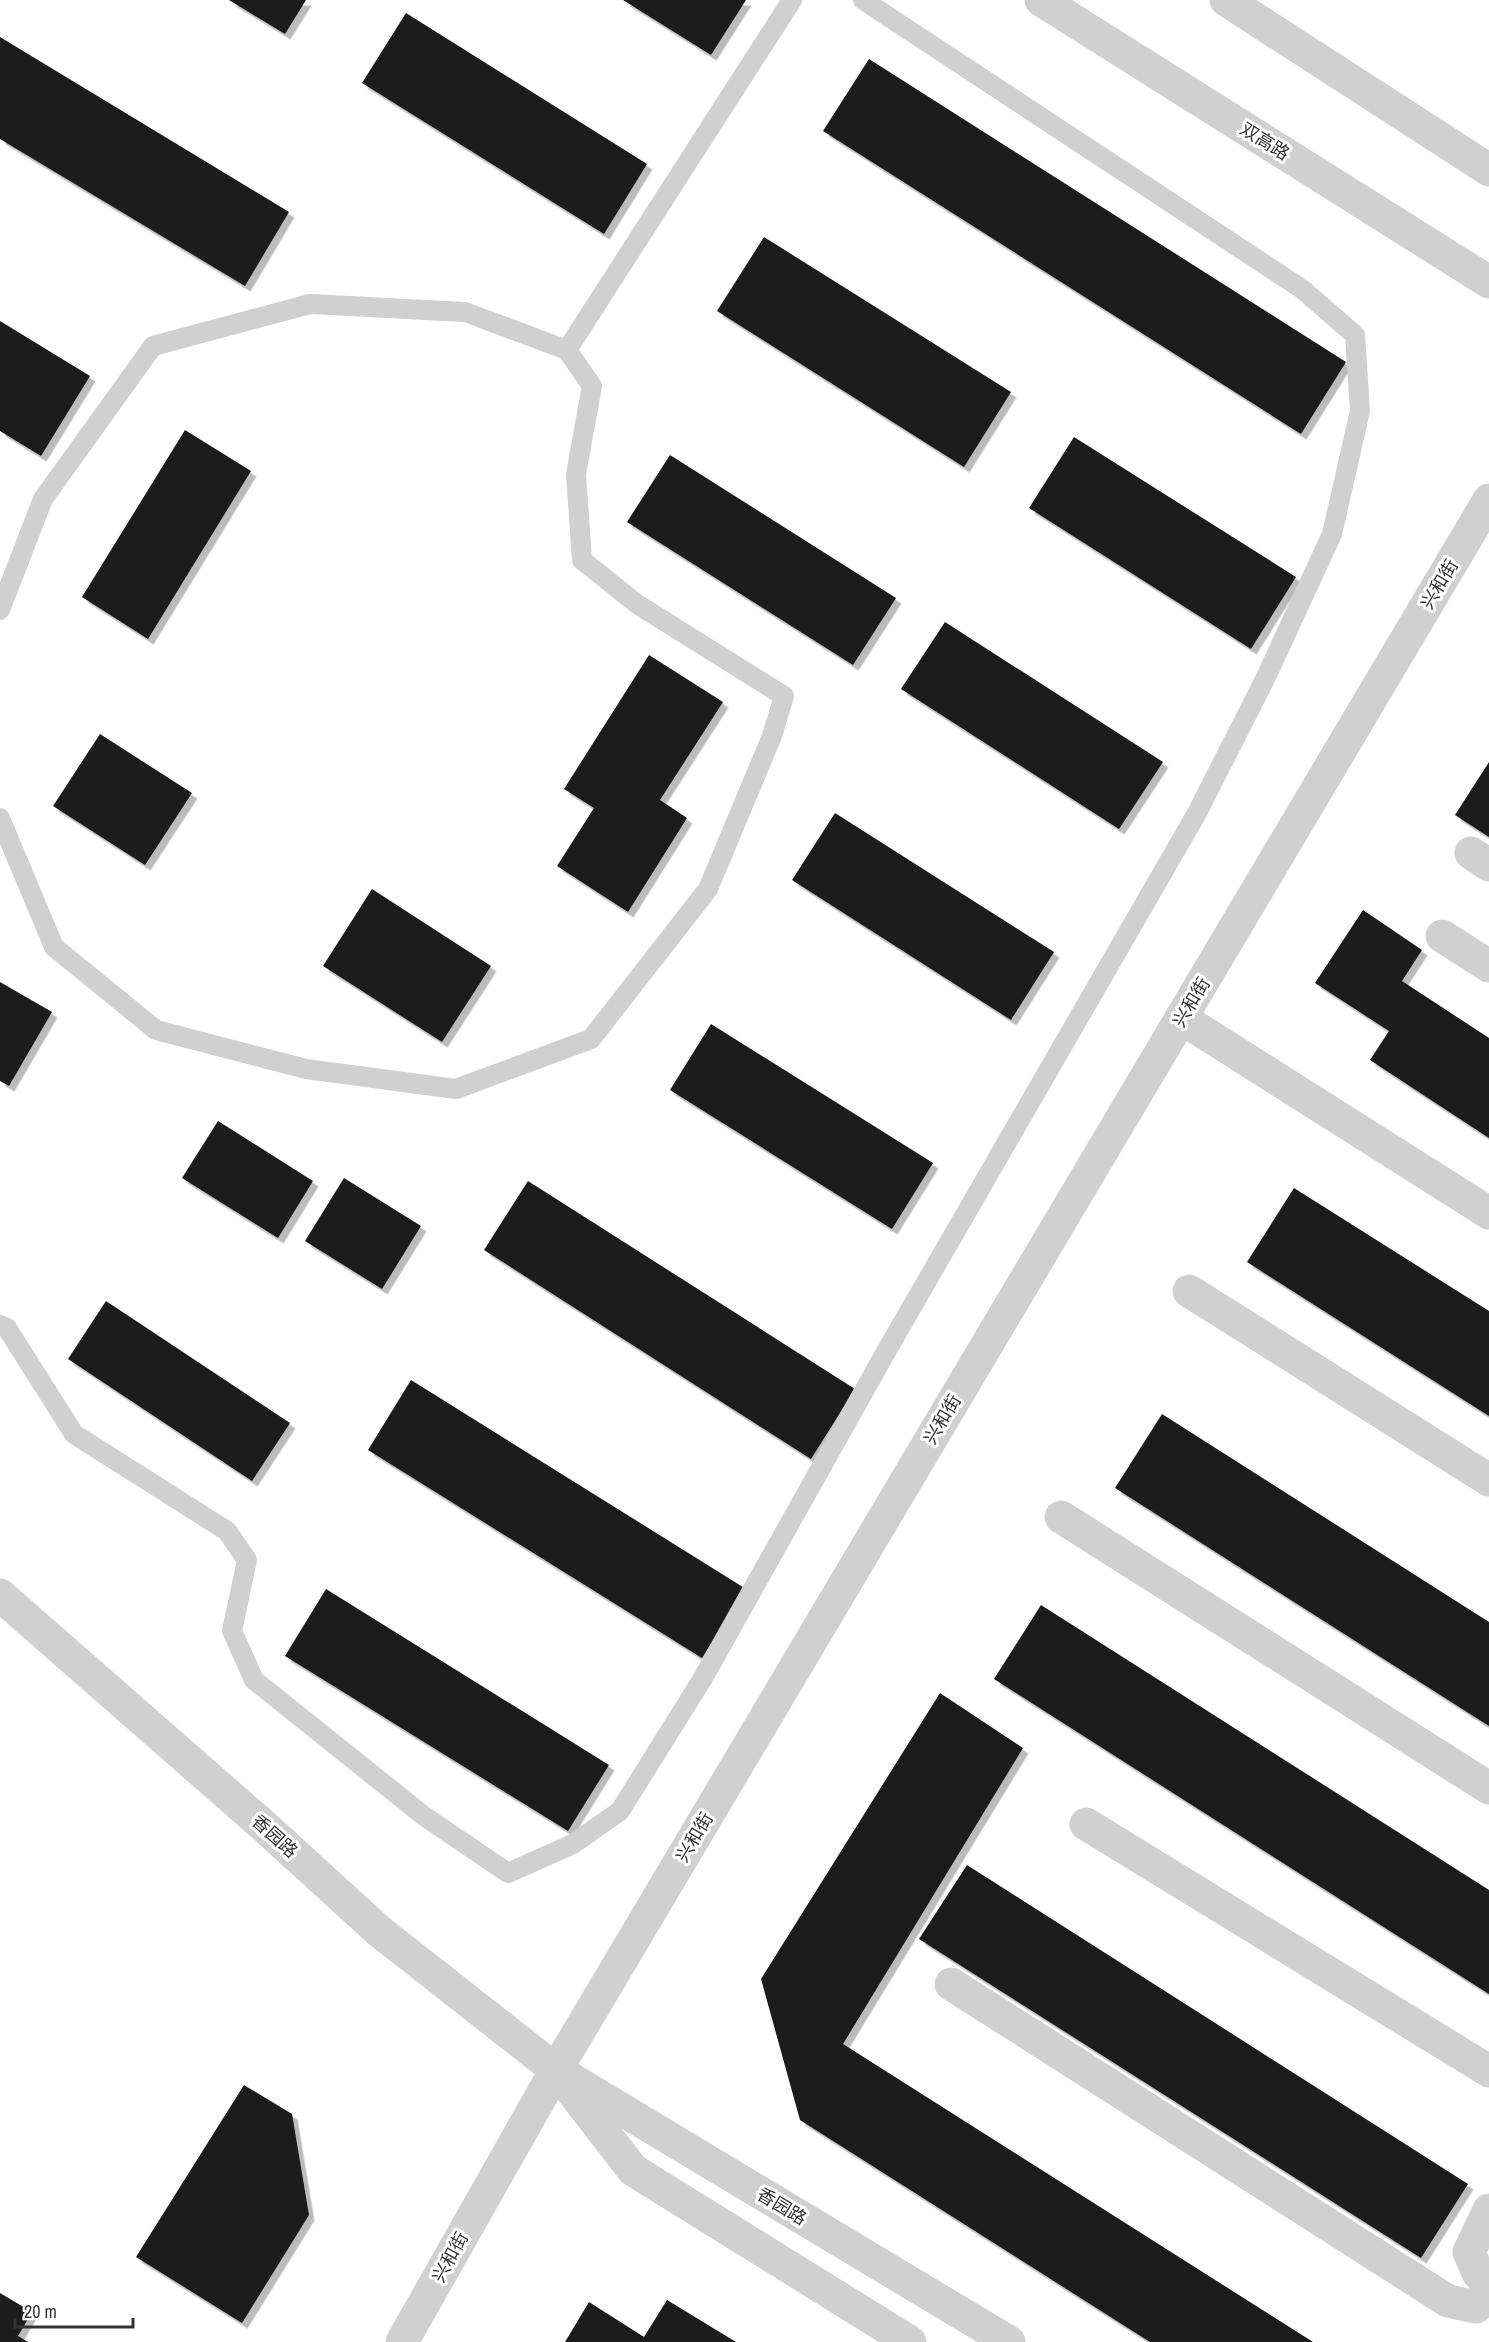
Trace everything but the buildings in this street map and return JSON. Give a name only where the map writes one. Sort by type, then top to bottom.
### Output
[{"type":"street","name":"双高路","points":[[1041,0],[1489,282]]},
{"type":"street","points":[[1226,0],[1489,170]]},
{"type":"street","name":"兴和街","points":[[402,2342],[555,2070],[1489,500]]},
{"type":"street","points":[[1442,936],[1489,966]]},
{"type":"street","points":[[1181,1018],[1489,1213]]},
{"type":"street","points":[[1189,1291],[1489,1480]]},
{"type":"street","points":[[1061,1517],[1489,1788]]},
{"type":"street","name":"香园路","points":[[0,1595],[265,1827],[379,1931],[555,2070],[1009,2342]]},
{"type":"street","points":[[1086,1824],[1489,2071]]},
{"type":"street","points":[[951,1984],[1448,2301],[1476,2307],[1489,2288]]},
{"type":"street","name":"香园路","points":[[555,2070],[633,2170],[910,2342]]},
{"type":"street","points":[[1489,2210],[1469,2252],[1478,2272],[1489,2279]]},
{"type":"lane","points":[[567,350],[792,0]]},
{"type":"lane","points":[[0,1324],[7,1328],[74,1434],[227,1531],[247,1560],[232,1631],[254,1680],[424,1816],[508,1873],[573,1844],[620,1810],[703,1678],[893,1340],[1197,813],[1266,677],[1332,534],[1360,411],[1355,335],[1302,289],[862,0]]},
{"type":"lane","points":[[0,610],[43,499],[153,346],[310,304],[465,312],[567,350],[591,386],[576,474],[582,560],[637,604],[784,696],[772,736],[708,889],[591,1039],[456,1089],[306,1069],[156,1030],[54,946],[0,818]]}]
